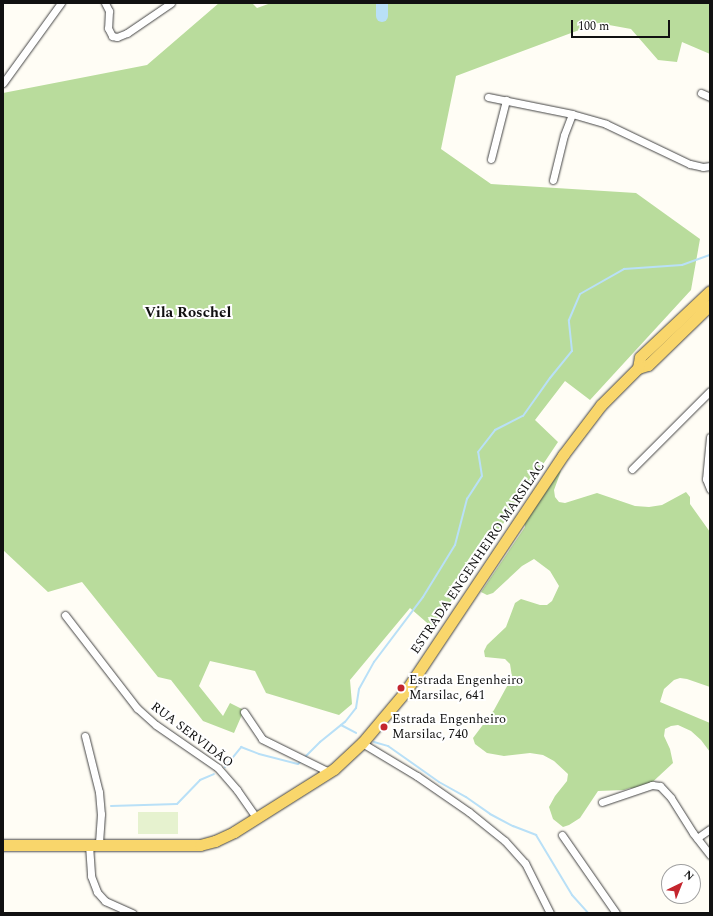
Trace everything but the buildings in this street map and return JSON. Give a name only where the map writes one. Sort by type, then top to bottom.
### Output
[{"type":"main road","name":"ESTRADA ENGENHEIRO MARSILAC","points":[[635,371],[640,357],[710,291]]},
{"type":"main road","name":"ESTRADA ENGENHEIRO MARSILAC","points":[[3,844],[200,845],[215,841],[257,819],[329,772],[362,743],[413,681],[581,429],[601,405],[635,371],[648,365],[710,305]]},
{"type":"street","points":[[3,83],[60,4],[67,3]]},
{"type":"street","points":[[105,3],[110,11],[108,28],[112,36],[117,37],[127,33],[171,3]]},
{"type":"street","points":[[701,93],[710,97]]},
{"type":"street","points":[[488,97],[572,114],[617,128],[690,164],[703,167],[710,166]]},
{"type":"street","points":[[491,159],[506,100]]},
{"type":"street","points":[[553,180],[564,135],[572,114]]},
{"type":"street","points":[[635,371],[647,370],[710,312]]},
{"type":"street","points":[[632,470],[710,391]]},
{"type":"street","points":[[710,437],[706,479],[710,489]]},
{"type":"street","name":"RUA SERVIDÃO","points":[[65,615],[138,708],[156,725],[218,768],[238,790],[257,819]]},
{"type":"street","points":[[244,712],[262,739],[329,772]]},
{"type":"street","points":[[85,736],[99,792],[101,814],[94,845],[91,876],[97,892],[106,901],[132,913]]},
{"type":"street","points":[[362,743],[417,776],[469,812],[505,841],[525,863],[550,913]]},
{"type":"street","points":[[602,802],[652,785],[660,786],[671,798],[710,855]]},
{"type":"street","points":[[697,838],[710,829]]},
{"type":"street","points":[[562,835],[616,913]]},
{"type":"green space","points":[[219,3],[252,3],[257,8],[271,3],[710,3],[710,54],[682,42],[677,62],[658,60],[631,29],[598,23],[456,76],[441,149],[491,184],[636,193],[700,239],[691,290],[590,400],[565,381],[535,420],[558,442],[433,628],[410,608],[350,680],[352,704],[339,715],[266,693],[255,671],[210,661],[199,686],[223,716],[230,703],[244,710],[234,733],[203,721],[171,680],[158,677],[82,582],[48,592],[3,550],[3,93],[147,65]]},
{"type":"green space","points":[[561,471],[554,490],[555,497],[559,502],[565,503],[597,493],[635,506],[649,507],[662,505],[686,492],[690,497],[690,504],[710,532],[710,687],[680,678],[674,680],[664,689],[660,702],[710,723],[710,752],[701,740],[691,731],[678,725],[665,729],[664,736],[670,749],[673,763],[645,789],[630,788],[624,790],[598,791],[580,818],[563,827],[553,819],[549,807],[555,796],[567,781],[568,774],[554,761],[543,755],[530,753],[504,756],[487,753],[475,744],[473,738],[494,710],[512,677],[510,664],[505,659],[485,657],[484,651],[487,645],[506,627],[515,603],[521,599],[540,605],[547,605],[552,601],[559,586],[550,571],[534,559],[522,566],[493,593],[487,595],[481,592],[525,527],[524,521],[555,473]]},
{"type":"green space","points":[[138,812],[178,812],[178,834],[138,834]]},
{"type":"waterway","points":[[382,3],[382,16]]},
{"type":"waterway","points":[[304,758],[320,742],[345,722],[356,708],[359,689],[374,662],[423,597],[455,545],[467,499],[482,476],[478,452],[495,430],[523,416],[550,378],[572,351],[569,320],[580,294],[624,269],[682,265],[710,255]]},
{"type":"waterway","points":[[341,725],[356,733]]},
{"type":"waterway","points":[[374,742],[388,746],[439,782],[466,797],[490,814],[513,826],[536,835],[572,895],[588,913]]},
{"type":"waterway","points":[[225,767],[241,747],[259,754],[298,764],[301,761]]},
{"type":"waterway","points":[[111,806],[177,804],[200,780],[214,774]]},
{"type":"place","name":"Estrada Engenheiro Marsilac, 641","points":[[401,688]]},
{"type":"place","name":"Estrada Engenheiro Marsilac, 740","points":[[384,727]]},
{"type":"district","name":"Vila Roschel","points":[[188,313]]}]
